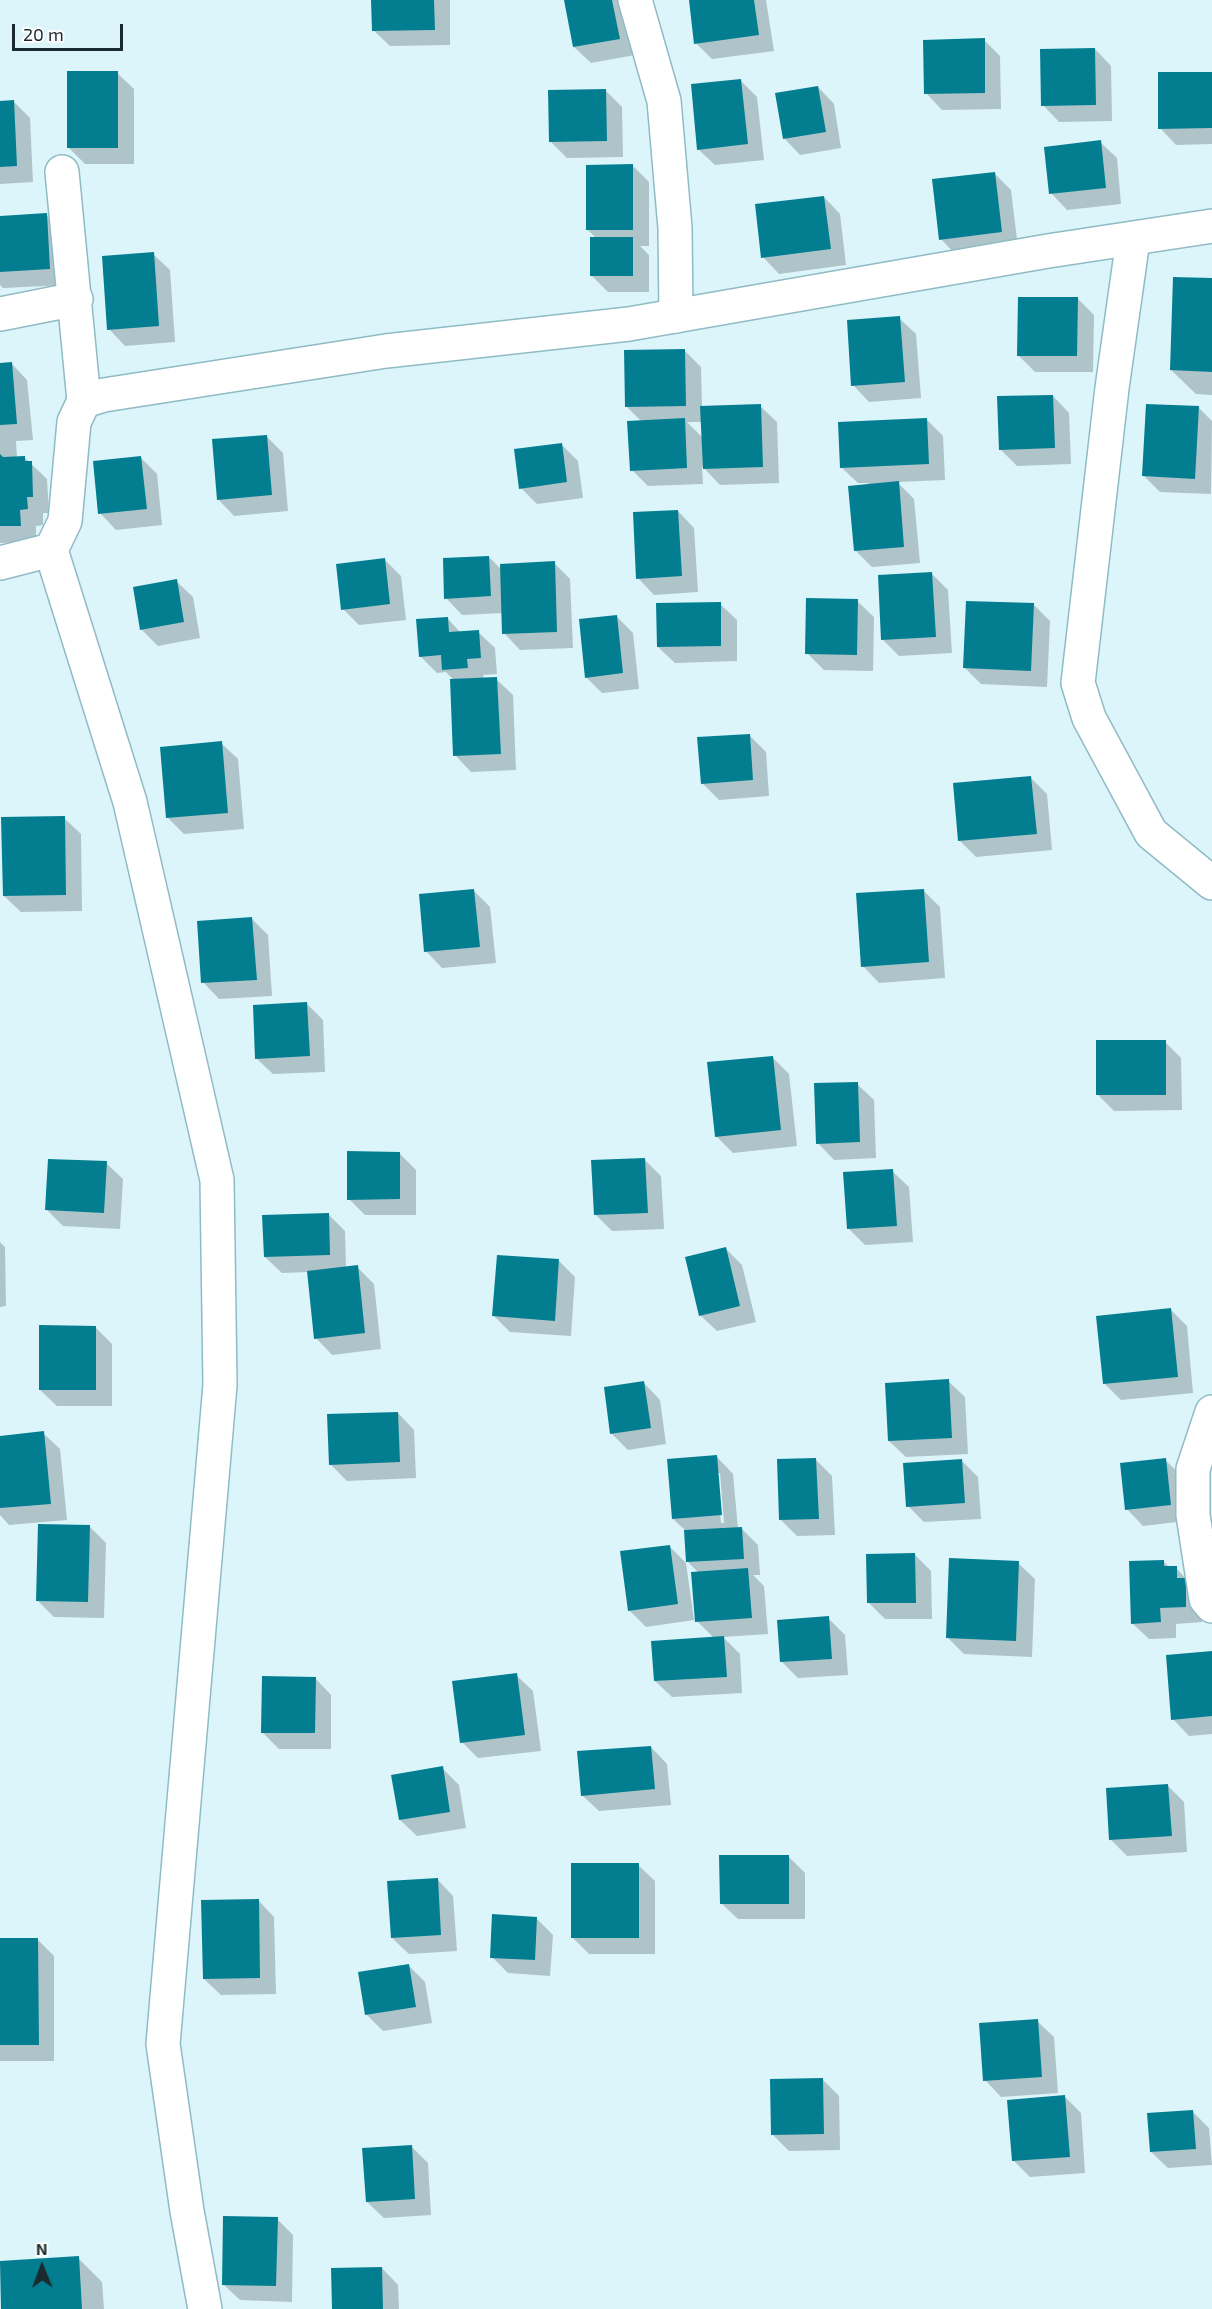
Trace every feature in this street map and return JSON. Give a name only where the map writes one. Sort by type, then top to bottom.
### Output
[{"type":"street","points":[[635,0],[664,101],[675,228],[676,316]]},
{"type":"street","points":[[62,172],[84,401],[74,422],[65,521],[51,550],[130,801],[217,1180],[220,1384],[163,2044],[187,2211],[206,2309]]},
{"type":"street","points":[[84,401],[104,394],[386,351],[676,316],[1037,253],[1212,226]]},
{"type":"street","points":[[1133,240],[1112,388],[1078,683],[1089,717],[1151,833],[1212,883]]},
{"type":"street","points":[[0,314],[76,299]]},
{"type":"street","points":[[0,563],[51,550]]},
{"type":"street","points":[[1212,1412],[1193,1469],[1193,1503],[1206,1599],[1212,1606]]},
{"type":"building","points":[[371,0],[434,0],[435,30],[372,31]]},
{"type":"building","points":[[564,0],[612,0],[620,39],[573,47]]},
{"type":"building","points":[[689,0],[754,0],[759,35],[694,44]]},
{"type":"building","points":[[985,38],[985,93],[924,94],[923,40]]},
{"type":"building","points":[[1095,48],[1096,105],[1041,106],[1040,49]]},
{"type":"building","points":[[67,71],[118,71],[118,148],[67,148]]},
{"type":"building","points":[[1158,72],[1212,72],[1212,128],[1158,129]]},
{"type":"building","points":[[741,79],[748,144],[697,150],[691,84]]},
{"type":"building","points":[[818,86],[826,132],[783,139],[775,93]]},
{"type":"building","points":[[606,89],[607,141],[549,142],[548,90]]},
{"type":"building","points":[[14,100],[17,166],[0,167],[0,101]]},
{"type":"building","points":[[1101,140],[1106,188],[1049,194],[1044,147]]},
{"type":"building","points":[[633,164],[633,230],[586,230],[586,165]]},
{"type":"building","points":[[995,172],[1002,232],[939,240],[932,179]]},
{"type":"building","points":[[824,196],[831,249],[761,258],[755,204]]},
{"type":"building","points":[[47,213],[50,269],[0,272],[0,216]]},
{"type":"building","points":[[590,237],[633,237],[633,276],[590,276]]},
{"type":"building","points":[[154,252],[159,326],[107,330],[102,256]]},
{"type":"building","points":[[1173,277],[1212,278],[1212,372],[1170,370]]},
{"type":"building","points":[[1018,297],[1078,297],[1077,356],[1017,356]]},
{"type":"building","points":[[900,316],[905,382],[851,386],[847,320]]},
{"type":"building","points":[[685,349],[686,406],[625,407],[624,350]]},
{"type":"building","points":[[12,362],[17,424],[0,425],[0,363]]},
{"type":"building","points":[[1053,395],[1055,448],[999,450],[997,396]]},
{"type":"building","points":[[761,404],[763,467],[703,469],[700,406]]},
{"type":"building","points":[[1146,404],[1199,406],[1195,479],[1142,476]]},
{"type":"building","points":[[685,418],[687,468],[630,471],[627,421]]},
{"type":"building","points":[[927,418],[929,464],[840,468],[838,422]]},
{"type":"building","points":[[267,435],[272,495],[217,500],[212,439]]},
{"type":"building","points":[[562,443],[567,482],[519,489],[514,449]]},
{"type":"building","points":[[0,454],[3,457],[25,456],[25,461],[32,461],[33,497],[27,497],[28,509],[20,510],[21,526],[0,526]]},
{"type":"building","points":[[141,456],[147,509],[98,514],[93,461]]},
{"type":"building","points":[[899,481],[904,547],[854,551],[848,486]]},
{"type":"building","points":[[678,510],[682,576],[636,579],[633,512]]},
{"type":"building","points":[[489,556],[491,596],[444,599],[443,558]]},
{"type":"building","points":[[385,558],[390,604],[341,610],[336,564]]},
{"type":"building","points":[[555,561],[557,632],[502,634],[500,564]]},
{"type":"building","points":[[932,572],[936,637],[881,640],[878,575]]},
{"type":"building","points":[[177,579],[184,622],[140,630],[133,587]]},
{"type":"building","points":[[806,598],[858,599],[857,655],[805,654]]},
{"type":"building","points":[[966,601],[1034,603],[1031,671],[963,668]]},
{"type":"building","points":[[721,602],[721,646],[657,647],[656,603]]},
{"type":"building","points":[[617,615],[623,673],[585,678],[579,619]]},
{"type":"building","points":[[448,617],[449,632],[479,630],[481,658],[467,659],[468,668],[442,670],[441,655],[419,657],[416,619]]},
{"type":"building","points":[[497,677],[501,754],[453,756],[450,679]]},
{"type":"building","points":[[750,734],[753,780],[701,784],[697,737]]},
{"type":"building","points":[[222,741],[228,813],[166,818],[160,747]]},
{"type":"building","points":[[1031,776],[1037,834],[958,841],[953,783]]},
{"type":"building","points":[[65,816],[66,895],[3,896],[1,817]]},
{"type":"building","points":[[474,889],[480,947],[424,952],[419,894]]},
{"type":"building","points":[[924,889],[929,962],[861,967],[856,893]]},
{"type":"building","points":[[252,917],[257,980],[201,983],[197,921]]},
{"type":"building","points":[[307,1002],[310,1056],[255,1059],[253,1005]]},
{"type":"building","points":[[1096,1040],[1166,1040],[1166,1095],[1096,1095]]},
{"type":"building","points":[[773,1056],[781,1130],[715,1137],[707,1062]]},
{"type":"building","points":[[858,1082],[860,1142],[816,1144],[814,1083]]},
{"type":"building","points":[[347,1151],[400,1152],[400,1199],[347,1200]]},
{"type":"building","points":[[645,1158],[648,1213],[594,1215],[591,1160]]},
{"type":"building","points":[[48,1159],[107,1161],[104,1213],[45,1210]]},
{"type":"building","points":[[893,1169],[897,1226],[847,1229],[843,1172]]},
{"type":"building","points":[[329,1213],[330,1255],[264,1257],[262,1215]]},
{"type":"building","points":[[726,1247],[740,1306],[699,1316],[685,1257]]},
{"type":"building","points":[[497,1255],[559,1259],[555,1321],[492,1316]]},
{"type":"building","points":[[358,1265],[365,1333],[314,1339],[307,1271]]},
{"type":"building","points":[[1171,1308],[1178,1377],[1103,1384],[1096,1316]]},
{"type":"building","points":[[39,1325],[96,1326],[96,1390],[39,1390]]},
{"type":"building","points":[[949,1379],[952,1438],[888,1441],[885,1383]]},
{"type":"building","points":[[644,1381],[651,1428],[610,1434],[604,1387]]},
{"type":"building","points":[[398,1412],[400,1462],[329,1465],[327,1414]]},
{"type":"building","points":[[44,1431],[51,1504],[0,1508],[0,1436]]},
{"type":"building","points":[[717,1455],[722,1515],[672,1519],[667,1459]]},
{"type":"building","points":[[816,1458],[819,1519],[779,1520],[777,1459]]},
{"type":"building","points":[[1166,1458],[1171,1505],[1125,1510],[1120,1463]]},
{"type":"building","points":[[962,1459],[965,1503],[906,1507],[903,1463]]},
{"type":"building","points":[[38,1524],[90,1525],[88,1602],[36,1601]]},
{"type":"building","points":[[742,1527],[744,1559],[686,1562],[684,1530]]},
{"type":"building","points":[[670,1545],[678,1604],[628,1611],[620,1551]]},
{"type":"building","points":[[915,1553],[916,1603],[867,1603],[866,1554]]},
{"type":"building","points":[[949,1558],[1019,1561],[1016,1641],[946,1638]]},
{"type":"building","points":[[1164,1560],[1164,1566],[1177,1566],[1177,1578],[1186,1578],[1186,1607],[1160,1608],[1161,1622],[1131,1624],[1129,1561]]},
{"type":"building","points":[[748,1568],[752,1618],[695,1622],[691,1572]]},
{"type":"building","points":[[829,1616],[832,1659],[780,1662],[777,1620]]},
{"type":"building","points":[[724,1636],[727,1677],[654,1681],[651,1641]]},
{"type":"building","points":[[1212,1651],[1212,1716],[1171,1720],[1166,1655]]},
{"type":"building","points":[[517,1673],[525,1735],[460,1743],[452,1681]]},
{"type":"building","points":[[262,1676],[316,1677],[315,1733],[261,1733]]},
{"type":"building","points":[[651,1746],[655,1789],[581,1796],[577,1751]]},
{"type":"building","points":[[443,1766],[450,1812],[399,1820],[391,1775]]},
{"type":"building","points":[[1168,1784],[1172,1836],[1109,1840],[1106,1788]]},
{"type":"building","points":[[719,1855],[789,1855],[789,1904],[720,1904]]},
{"type":"building","points":[[571,1863],[639,1863],[639,1938],[571,1938]]},
{"type":"building","points":[[438,1878],[441,1935],[391,1938],[387,1881]]},
{"type":"building","points":[[259,1899],[260,1978],[203,1979],[201,1900]]},
{"type":"building","points":[[492,1914],[537,1917],[535,1960],[490,1958]]},
{"type":"building","points":[[0,1938],[38,1938],[39,2045],[0,2045]]},
{"type":"building","points":[[409,1964],[416,2007],[365,2015],[358,1972]]},
{"type":"building","points":[[1038,2019],[1042,2077],[983,2081],[979,2023]]},
{"type":"building","points":[[823,2078],[824,2134],[771,2135],[770,2079]]},
{"type":"building","points":[[1065,2095],[1070,2157],[1012,2161],[1007,2100]]},
{"type":"building","points":[[1193,2110],[1196,2149],[1150,2152],[1147,2113]]},
{"type":"building","points":[[412,2145],[415,2199],[366,2202],[362,2148]]},
{"type":"building","points":[[223,2216],[278,2217],[276,2286],[222,2285]]},
{"type":"building","points":[[79,2256],[82,2309],[1,2309],[0,2261]]},
{"type":"building","points":[[382,2267],[383,2309],[332,2309],[331,2268]]}]
